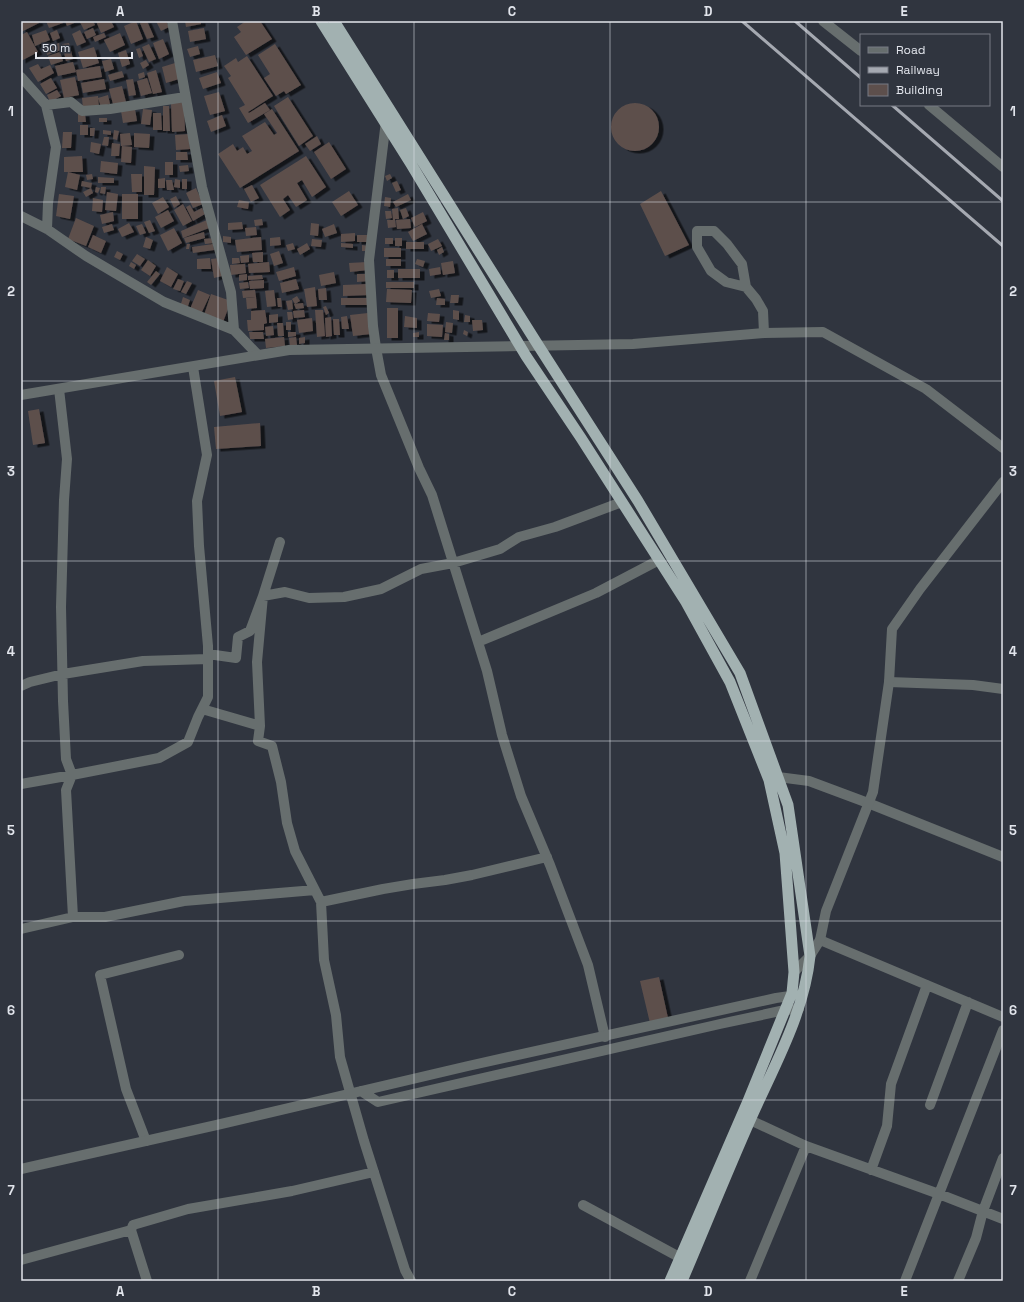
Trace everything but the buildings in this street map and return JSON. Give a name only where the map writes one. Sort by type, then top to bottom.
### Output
[{"type":"highway","points":[[321,21],[451,230],[519,346],[686,602],[730,682],[774,779],[788,805],[810,956],[808,977],[796,1019],[750,1120],[682,1281]]},
{"type":"highway","points":[[334,21],[644,510],[740,673],[774,779],[785,854],[794,972],[791,996],[748,1101],[670,1281]]},
{"type":"highway","points":[[603,473],[614,464]]},
{"type":"highway","points":[[633,519],[644,510]]},
{"type":"street","points":[[172,21],[202,187],[231,292],[234,330]]},
{"type":"street","points":[[823,21],[860,50]]},
{"type":"street","points":[[21,76],[46,105],[56,147],[48,204],[47,229]]},
{"type":"street","points":[[46,105],[71,102],[82,111],[110,109],[185,97]]},
{"type":"street","points":[[388,106],[369,260],[373,326],[381,375],[419,468],[432,495],[452,564],[487,671],[502,735],[521,796],[547,857],[588,965],[605,1036]]},
{"type":"street","points":[[930,106],[1003,167]]},
{"type":"street","points":[[21,216],[47,229],[86,256],[164,302],[234,330],[258,355]]},
{"type":"street","points":[[746,287],[726,282],[711,270],[696,247],[696,231],[714,232],[742,264],[746,287],[763,311],[764,333]]},
{"type":"street","points":[[21,395],[289,350],[633,344],[764,333],[823,332],[926,390],[1003,448]]},
{"type":"street","points":[[21,784],[159,758],[188,742],[208,697],[208,657],[205,601],[199,546],[197,501],[207,455],[193,367]]},
{"type":"street","points":[[60,389],[66,459],[61,599],[66,759],[72,775],[66,790],[73,917]]},
{"type":"street","points":[[794,972],[810,956],[820,940],[826,911],[873,792],[889,682],[892,629],[920,589],[1003,482]]},
{"type":"street","points":[[263,596],[284,592],[309,598],[344,597],[381,589],[421,569],[452,564],[500,549],[520,537],[555,527],[622,502]]},
{"type":"street","points":[[21,686],[30,682],[63,674],[143,661],[208,657],[236,658],[238,637],[250,631],[280,542]]},
{"type":"street","points":[[478,642],[596,593],[659,560]]},
{"type":"street","points":[[263,596],[257,662],[260,726],[258,741],[272,746],[281,782],[287,823],[295,851],[321,902],[324,960],[336,1015],[340,1057],[364,1141],[405,1270],[411,1281]]},
{"type":"street","points":[[889,682],[973,685],[1003,689]]},
{"type":"street","points":[[202,709],[260,726]]},
{"type":"street","points":[[774,779],[809,781],[868,802],[1003,857]]},
{"type":"street","points":[[321,902],[382,889],[466,876],[547,857]]},
{"type":"street","points":[[21,929],[73,917],[105,917],[184,901],[315,890]]},
{"type":"street","points":[[820,940],[1003,1017]]},
{"type":"street","points":[[146,1141],[126,1089],[100,975],[179,955]]},
{"type":"street","points":[[871,1170],[887,1126],[891,1084],[926,984]]},
{"type":"street","points":[[21,1169],[468,1066],[776,998],[803,994]]},
{"type":"street","points":[[930,1105],[968,1002]]},
{"type":"street","points":[[361,1091],[378,1102],[785,1010],[799,1009]]},
{"type":"street","points":[[905,1281],[1003,1030]]},
{"type":"street","points":[[750,1120],[806,1146],[939,1194],[1003,1219]]},
{"type":"street","points":[[750,1281],[806,1146]]},
{"type":"street","points":[[958,1281],[976,1238],[983,1211],[1003,1158]]},
{"type":"street","points":[[147,1281],[131,1230],[133,1225],[188,1209],[292,1191],[374,1172]]},
{"type":"street","points":[[583,1206],[681,1258]]},
{"type":"street","points":[[21,1260],[131,1230]]},
{"type":"railway","points":[[742,21],[1003,246]]},
{"type":"railway","points":[[795,21],[860,77]]},
{"type":"railway","points":[[893,106],[1003,201]]}]
